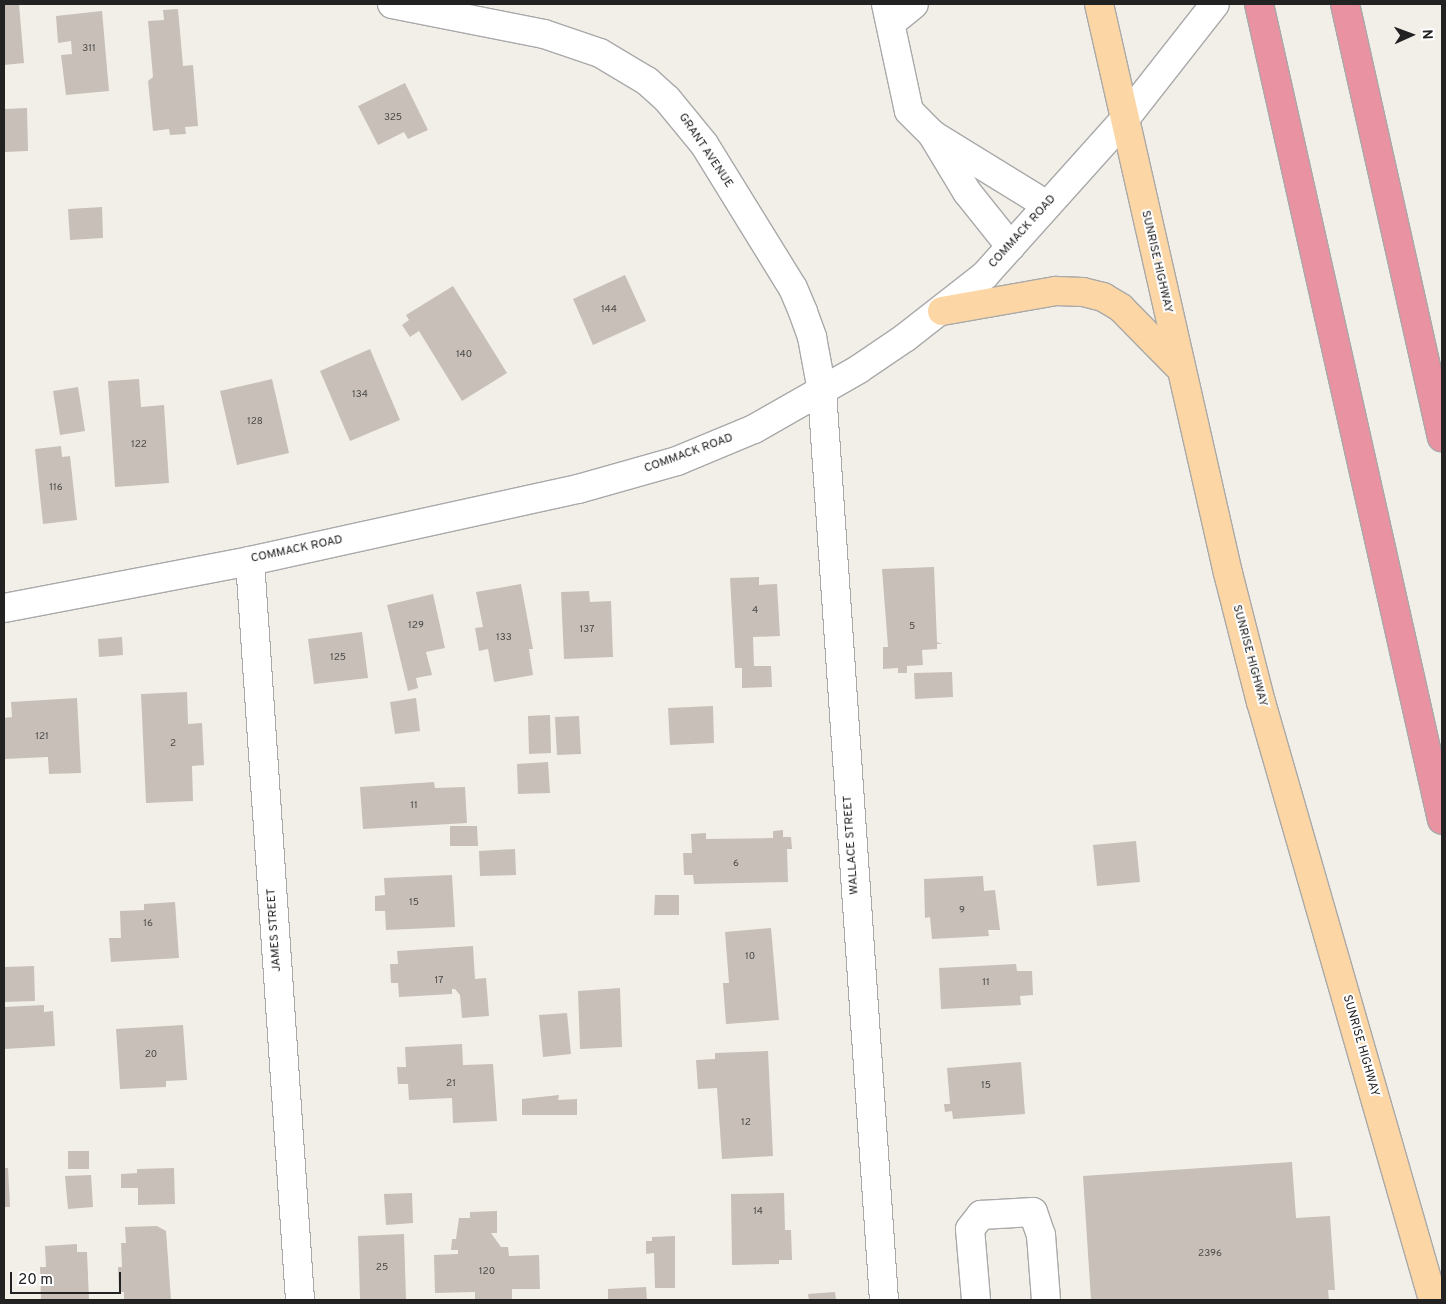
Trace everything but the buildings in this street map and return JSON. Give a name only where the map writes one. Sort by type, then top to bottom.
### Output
[{"type":"highway","points":[[1259,4],[1442,820]]},
{"type":"highway","points":[[1345,4],[1442,437]]},
{"type":"main road","name":"SUNRISE HIGHWAY","points":[[1099,4],[1180,368],[1261,702],[1433,1300]]},
{"type":"main road","points":[[942,311],[1056,291],[1096,295],[1110,300],[1132,317],[1180,368]]},
{"type":"street","name":"GRANT AVENUE","points":[[392,4],[572,43],[625,66],[668,99],[704,144],[793,288],[812,337],[822,391]]},
{"type":"street","points":[[914,4],[889,13],[910,112],[932,134],[1047,205]]},
{"type":"street","name":"COMMACK ROAD","points":[[4,608],[250,560],[625,477],[720,445],[822,391],[942,311],[1011,247],[1124,120],[1215,4]]},
{"type":"street","points":[[932,134],[967,192],[1011,247]]},
{"type":"street","name":"WALLACE STREET","points":[[822,391],[884,1300]]},
{"type":"street","name":"JAMES STREET","points":[[250,560],[300,1300]]},
{"type":"street","points":[[976,1300],[970,1229],[981,1215],[1033,1212],[1041,1235],[1046,1300]]}]
